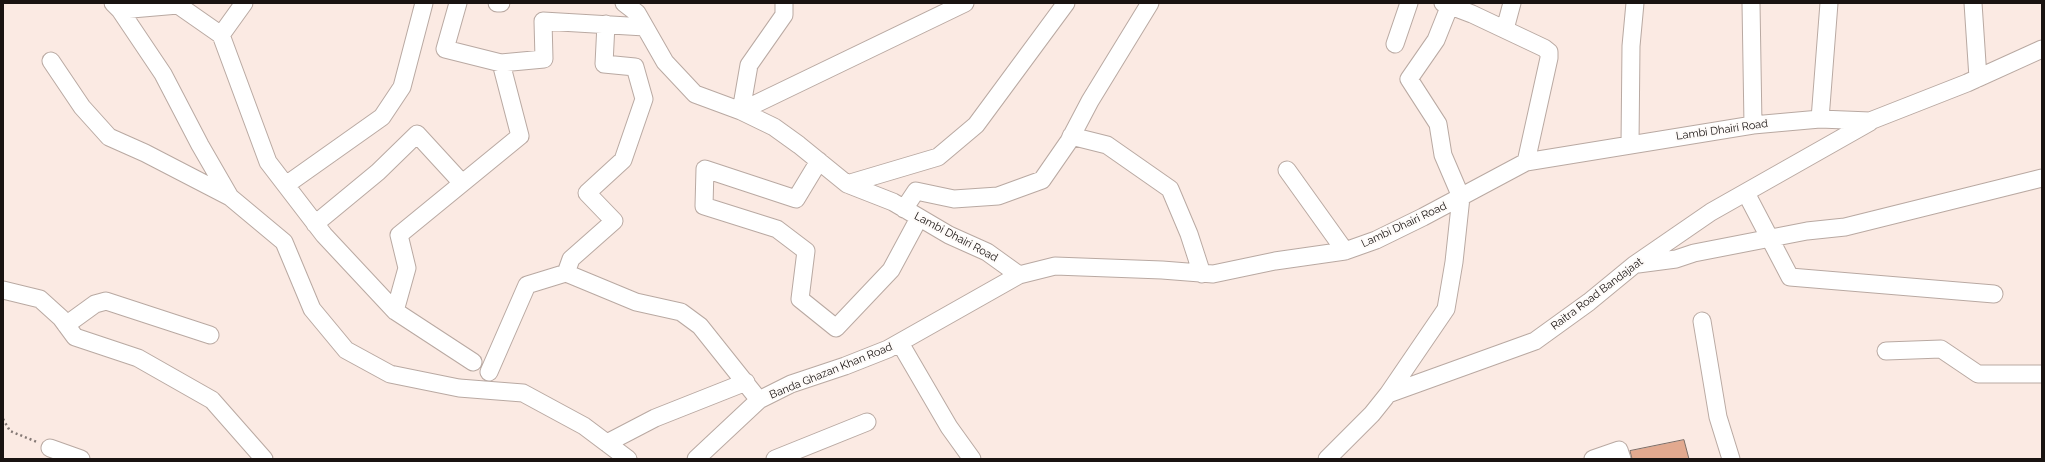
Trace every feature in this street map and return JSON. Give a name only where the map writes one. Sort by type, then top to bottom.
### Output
[{"type":"street","points":[[221,35],[244,3]]},
{"type":"street","points":[[286,185],[382,117],[402,86],[424,3]]},
{"type":"street","points":[[458,3],[445,49],[501,63],[544,59],[543,20],[645,27]]},
{"type":"street","name":"Lambi Dhairi Road","points":[[624,3],[637,14],[665,62],[695,94],[740,110],[774,127],[847,184],[893,202],[949,235],[987,252],[1019,275],[1055,266],[1162,270],[1212,274],[1275,261],[1345,251],[1376,240],[1526,162],[1753,125],[1820,119],[1870,121],[1978,78],[2042,49]]},
{"type":"street","points":[[740,110],[749,65],[784,15],[784,3]]},
{"type":"street","points":[[740,110],[965,3]]},
{"type":"street","points":[[847,184],[938,157],[976,125],[1066,3]]},
{"type":"street","points":[[904,209],[916,192],[954,199],[998,196],[1042,180],[1071,136],[1090,101],[1150,3]]},
{"type":"street","points":[[1395,44],[1409,3]]},
{"type":"street","points":[[1505,29],[1512,3]]},
{"type":"street","points":[[1630,144],[1631,46],[1635,3]]},
{"type":"street","points":[[1751,3],[1753,125]]},
{"type":"street","points":[[1820,119],[1829,3]]},
{"type":"street","points":[[1973,3],[1978,78]]},
{"type":"street","points":[[1327,459],[1372,414],[1388,394],[1446,309],[1454,262],[1461,197],[1443,155],[1438,124],[1408,79],[1436,40],[1447,4],[1505,29],[1544,48],[1549,52],[1549,58],[1526,162]]},
{"type":"street","points":[[116,6],[178,6],[221,35],[268,162],[315,224],[395,311],[473,362]]},
{"type":"street","points":[[116,6],[163,74],[230,198]]},
{"type":"street","points":[[566,273],[571,259],[614,221],[587,193],[623,160],[644,99],[635,67],[604,64],[606,24]]},
{"type":"street","points":[[51,61],[82,107],[109,138],[144,153],[230,198],[284,242],[312,309],[346,350],[390,374],[459,388],[523,393],[584,426],[628,459]]},
{"type":"street","points":[[395,311],[407,268],[399,235],[520,136],[501,63]]},
{"type":"street","name":"Raitra Road Bandajaat","points":[[1388,394],[1535,341],[1589,302],[1634,265],[1711,212],[1870,121]]},
{"type":"street","points":[[315,224],[378,172],[417,134],[462,183]]},
{"type":"street","points":[[1071,136],[1107,145],[1170,189],[1189,234],[1202,274]]},
{"type":"street","points":[[819,161],[796,199],[706,169],[704,206],[777,229],[806,252],[800,299],[836,328],[891,270],[919,218]]},
{"type":"street","points":[[1287,170],[1345,251]]},
{"type":"street","points":[[1634,265],[1676,259],[1694,253],[1807,231],[1845,226],[2042,178]]},
{"type":"street","points":[[1746,193],[1790,277],[1994,294]]},
{"type":"street","points":[[489,372],[527,285],[566,273],[636,302],[681,312],[700,326],[759,400]]},
{"type":"street","name":"Banda Ghazan Khan Road","points":[[696,459],[759,400],[791,384],[845,366],[900,342],[1019,275]]},
{"type":"street","points":[[3,290],[40,299],[66,325],[75,337],[138,358],[212,400],[264,459]]},
{"type":"street","points":[[66,325],[95,304],[106,301],[210,335]]},
{"type":"street","points":[[1702,321],[1718,417],[1731,459]]},
{"type":"street","points":[[900,342],[949,427],[972,459]]},
{"type":"street","points":[[1886,351],[1941,348],[1978,374],[2042,374]]},
{"type":"street","points":[[607,443],[655,418],[746,382]]},
{"type":"street","points":[[775,459],[867,422]]},
{"type":"street","points":[[50,448],[81,459]]},
{"type":"street","points":[[1593,459],[1619,450],[1622,459]]},
{"type":"path","points":[[3,419],[10,431],[50,448]]},
{"type":"building","points":[[1684,440],[1689,459],[1632,459],[1630,451]]}]
